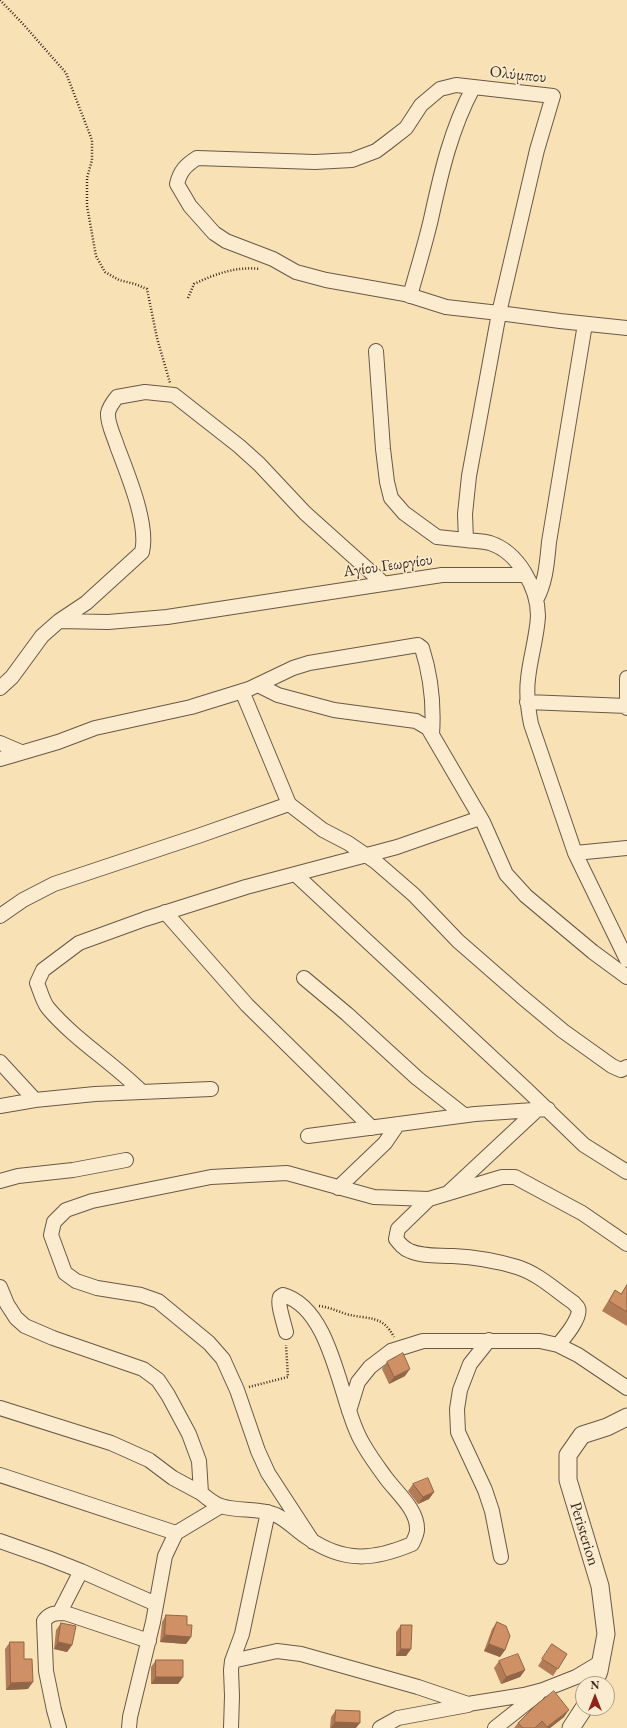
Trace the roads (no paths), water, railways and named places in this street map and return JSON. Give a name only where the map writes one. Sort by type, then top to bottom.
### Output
[{"type":"street","points":[[473,88],[456,85],[440,89],[421,105],[406,128],[376,151],[352,160],[315,162],[197,158],[186,166],[179,175],[177,184],[190,206],[214,233],[226,241],[274,259],[296,272],[326,280],[360,285],[410,296],[446,307],[627,328]]},
{"type":"street","name":"Ολύμπου","points":[[410,296],[453,132],[473,88],[554,96],[537,150],[499,313]]},
{"type":"street","points":[[466,540],[465,514],[469,476],[499,313]]},
{"type":"street","points":[[536,600],[546,572],[549,542],[586,324]]},
{"type":"street","points":[[376,351],[383,449],[387,482],[391,498],[404,512],[437,537],[491,544],[504,551],[516,562],[526,575],[536,600],[537,622],[528,679],[527,702],[533,731],[575,853],[627,960]]},
{"type":"street","points":[[0,688],[12,677],[42,636],[59,621],[86,603],[142,552],[141,519],[132,486],[112,432],[108,414],[110,406],[117,397],[131,393],[145,392],[174,395],[259,464],[306,512],[383,583]]},
{"type":"street","name":"Αγίου Γεωργίου","points":[[59,621],[108,622],[160,618],[442,575],[526,575]]},
{"type":"street","points":[[0,758],[58,742],[95,728],[191,707],[242,691],[293,668],[309,663],[418,645],[422,648],[430,679],[434,715],[432,735]]},
{"type":"street","points":[[527,702],[627,707],[627,678]]},
{"type":"street","points":[[258,685],[278,695],[334,710],[416,721],[428,728],[480,818],[506,874],[526,896],[593,952],[627,977]]},
{"type":"street","points":[[242,691],[289,804],[323,830],[348,842],[404,886],[458,941],[563,1031],[612,1066],[621,1070],[627,1067]]},
{"type":"street","points":[[0,743],[21,752]]},
{"type":"street","points":[[0,916],[23,900],[54,884],[289,804]]},
{"type":"street","points":[[141,1091],[124,1074],[91,1049],[47,1007],[36,983],[43,970],[79,944],[165,912],[246,887],[397,847],[480,818]]},
{"type":"street","points":[[575,853],[627,848]]},
{"type":"street","points":[[295,874],[543,1109],[584,1145],[627,1172]]},
{"type":"street","points":[[165,912],[247,1005],[372,1128]]},
{"type":"street","points":[[304,978],[347,1014],[417,1078],[464,1115]]},
{"type":"street","points":[[0,1062],[35,1100]]},
{"type":"street","points":[[0,1106],[35,1100],[95,1094],[211,1089]]},
{"type":"street","points":[[308,1136],[464,1115],[543,1109]]},
{"type":"street","points":[[446,1195],[543,1109]]},
{"type":"street","points":[[338,1188],[385,1143],[398,1124]]},
{"type":"street","points":[[0,1181],[18,1176],[73,1170],[126,1160]]},
{"type":"street","points":[[313,1542],[268,1473],[258,1451],[237,1390],[223,1359],[209,1343],[158,1301],[141,1295],[97,1288],[76,1281],[65,1273],[51,1235],[54,1222],[66,1210],[92,1201],[211,1177],[287,1173],[374,1197],[429,1199],[502,1177],[515,1177],[582,1213],[627,1244]]},
{"type":"street","points":[[429,1199],[398,1229],[396,1239],[401,1245],[410,1251],[490,1261],[516,1267],[536,1275],[574,1303],[578,1308],[579,1314],[558,1345]]},
{"type":"street","points":[[0,1287],[7,1304],[16,1318],[25,1326],[53,1338],[143,1369],[158,1380],[168,1395],[189,1434],[199,1461],[201,1493]]},
{"type":"street","points":[[0,1408],[111,1443],[149,1460],[173,1478],[221,1506],[268,1512],[277,1515],[313,1542],[348,1557],[370,1556],[397,1550],[412,1544],[417,1531],[416,1517],[367,1452],[356,1432],[325,1338],[315,1321],[304,1307],[293,1298],[283,1295],[280,1297],[278,1304],[282,1313],[286,1332]]},
{"type":"street","points":[[489,1340],[470,1364],[460,1390],[457,1409],[458,1432],[485,1490],[492,1512],[501,1558]]},
{"type":"street","points":[[349,1411],[358,1382],[370,1367],[391,1351],[423,1341],[540,1341],[558,1345],[578,1355],[627,1388]]},
{"type":"street","name":"Peristerion","points":[[596,1676],[606,1634],[600,1586],[568,1480],[568,1455],[582,1436],[607,1427],[627,1417]]},
{"type":"street","points":[[0,1475],[176,1533]]},
{"type":"street","points":[[129,1728],[130,1717],[149,1641],[165,1556],[176,1533],[221,1506]]},
{"type":"street","points":[[231,1728],[232,1661],[242,1634],[268,1512]]},
{"type":"street","points":[[0,1541],[81,1571],[156,1604]]},
{"type":"street","points":[[61,1610],[81,1571]]},
{"type":"street","points":[[59,1728],[46,1671],[44,1621],[48,1616],[53,1613],[65,1613],[149,1641]]},
{"type":"street","points":[[232,1661],[277,1651],[301,1654],[418,1687],[468,1704]]},
{"type":"street","points":[[380,1728],[398,1718],[468,1704],[524,1695],[543,1690],[576,1677],[600,1662]]},
{"type":"street","points":[[495,1728],[543,1690]]},
{"type":"street","points":[[571,1728],[579,1716]]}]
